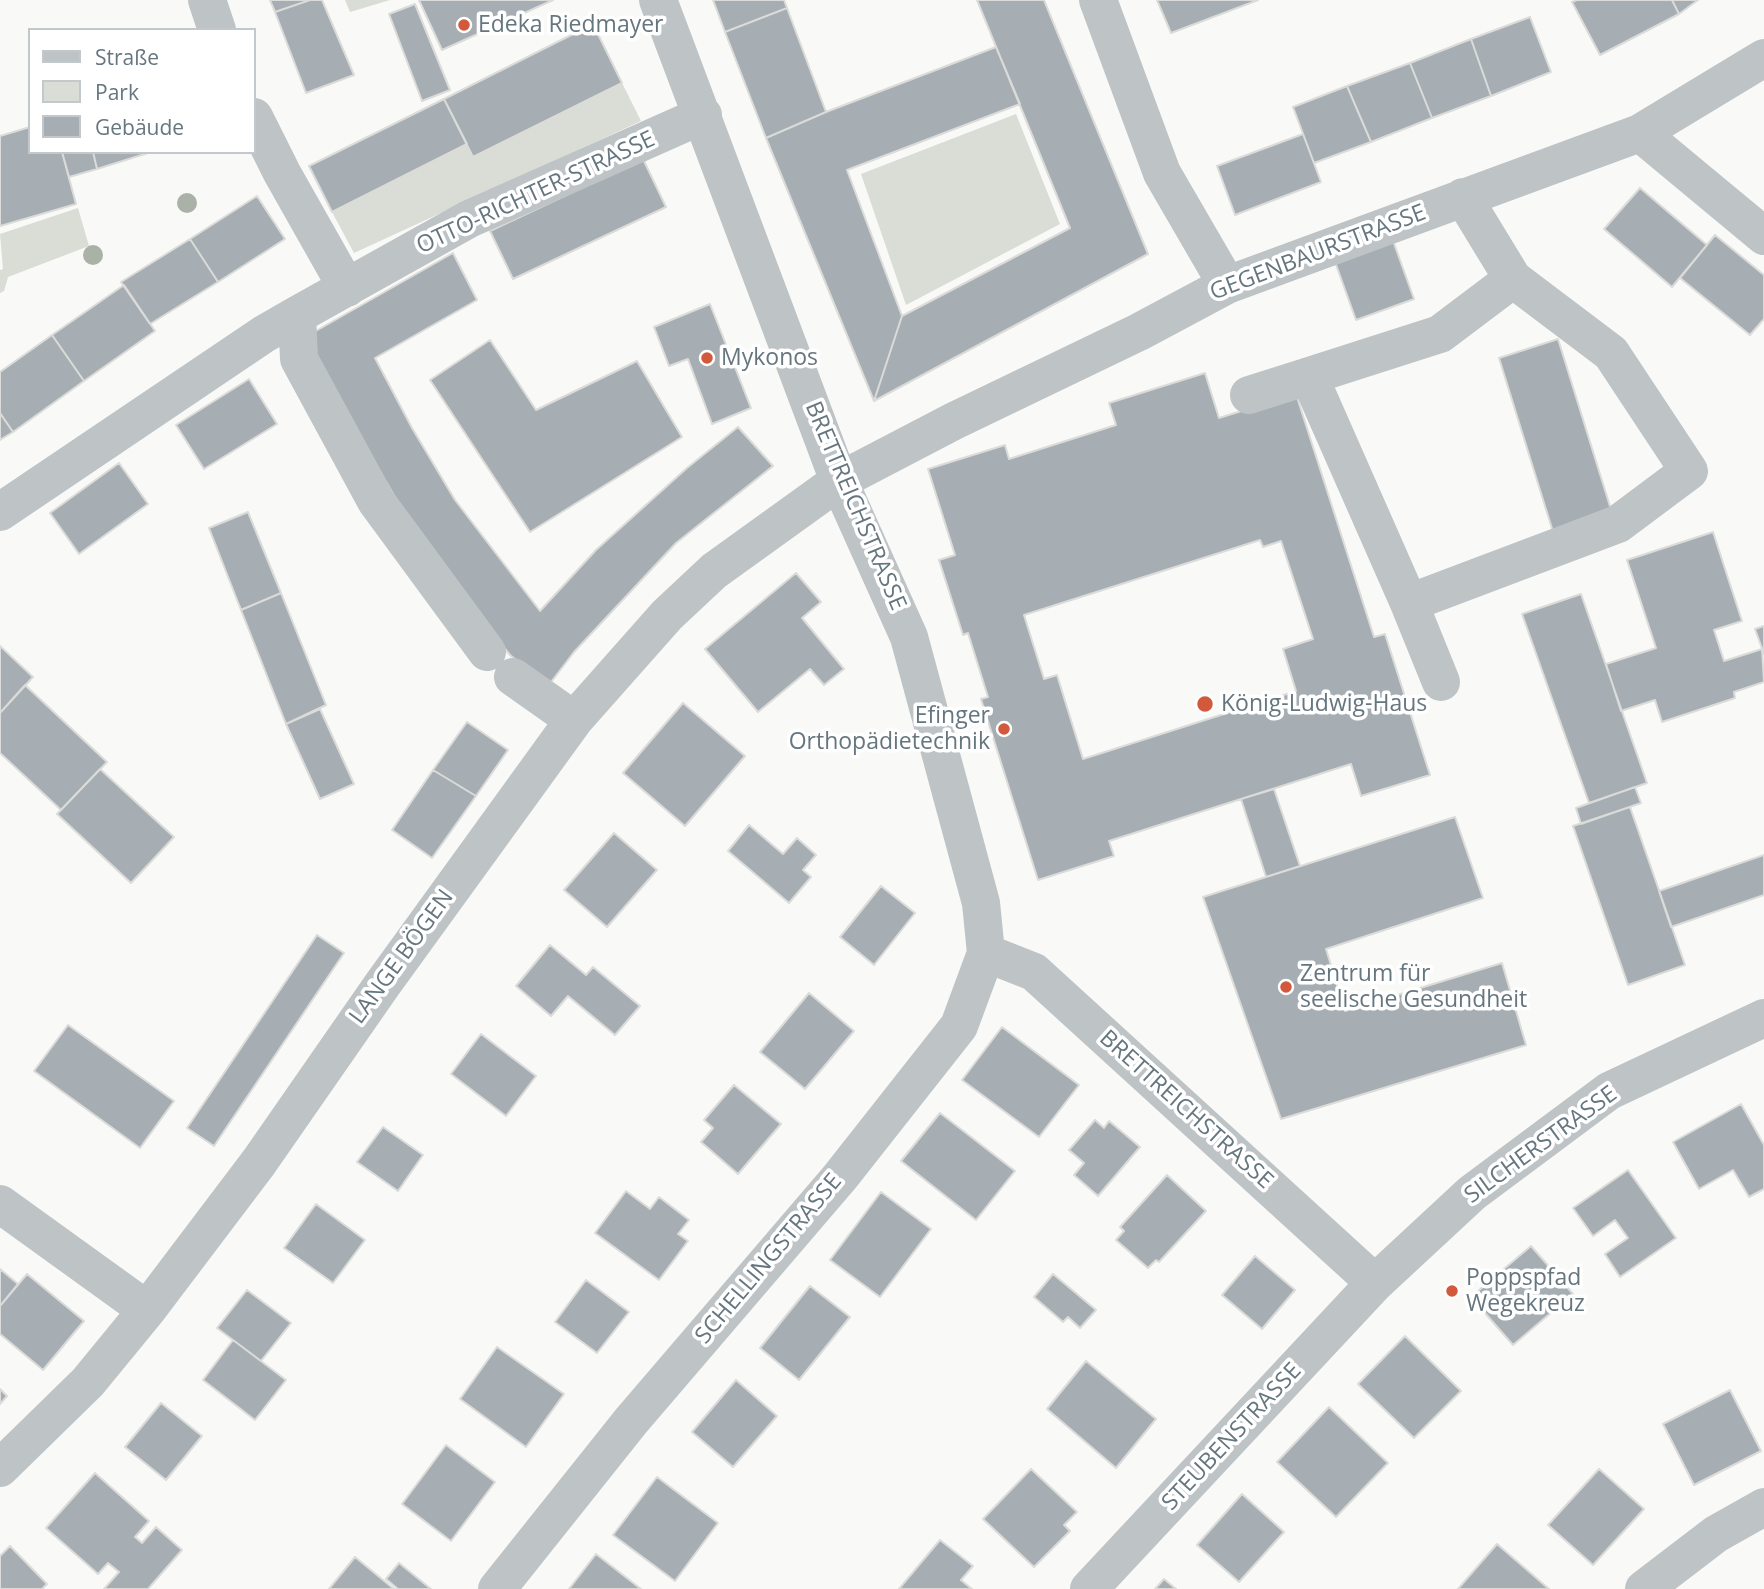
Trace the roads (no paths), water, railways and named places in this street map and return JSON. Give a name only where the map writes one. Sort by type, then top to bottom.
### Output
[{"type":"street","points":[[207,0],[216,28]]},
{"type":"street","name":"BRETTREICHSTRASSE","points":[[658,0],[839,481],[909,637],[981,903]]},
{"type":"street","points":[[1098,0],[1162,173],[1227,285]]},
{"type":"street","name":"GEGENBAURSTRASSE","points":[[839,481],[954,421],[1139,332],[1227,285],[1640,133],[1764,58]]},
{"type":"street","name":"OTTO-RICHTER-STRASSE","points":[[0,512],[264,334],[297,315],[469,219],[703,115]]},
{"type":"street","points":[[256,121],[347,288]]},
{"type":"street","points":[[1640,133],[1764,236]]},
{"type":"street","points":[[1409,603],[1618,524],[1689,471],[1611,353],[1513,279],[1463,197]]},
{"type":"street","points":[[1249,395],[1440,334],[1513,279]]},
{"type":"street","points":[[297,315],[299,359],[376,501],[500,665],[574,720]]},
{"type":"street","points":[[1309,376],[1441,682]]},
{"type":"street","name":"LANGE BÖGEN","points":[[0,1468],[88,1382],[147,1310],[258,1162],[574,720],[667,615],[714,571],[839,481]]},
{"type":"street","name":"SCHELLINGSTRASSE","points":[[497,1589],[631,1421],[840,1177],[959,1026],[986,953],[981,903]]},
{"type":"street","name":"BRETTREICHSTRASSE","points":[[986,953],[1034,972],[1375,1283]]},
{"type":"street","name":"SILCHERSTRASSE","points":[[1375,1283],[1472,1192],[1609,1091],[1764,1018]]},
{"type":"street","points":[[0,1204],[147,1310]]},
{"type":"street","name":"STEUBENSTRASSE","points":[[1089,1589],[1375,1283]]},
{"type":"street","points":[[1644,1589],[1716,1534],[1764,1507]]},
{"type":"place","name":"Edeka Riedmayer","points":[[464,25]]},
{"type":"place","name":"Mykonos","points":[[707,358]]},
{"type":"place","name":"König-Ludwig-Haus","points":[[1205,704]]},
{"type":"place","name":"Efinger Orthopädietechnik","points":[[1004,729]]},
{"type":"place","name":"Zentrum für seelische Gesundheit","points":[[1286,987]]},
{"type":"place","name":"Poppspfad Wegekreuz","points":[[1452,1291]]}]
